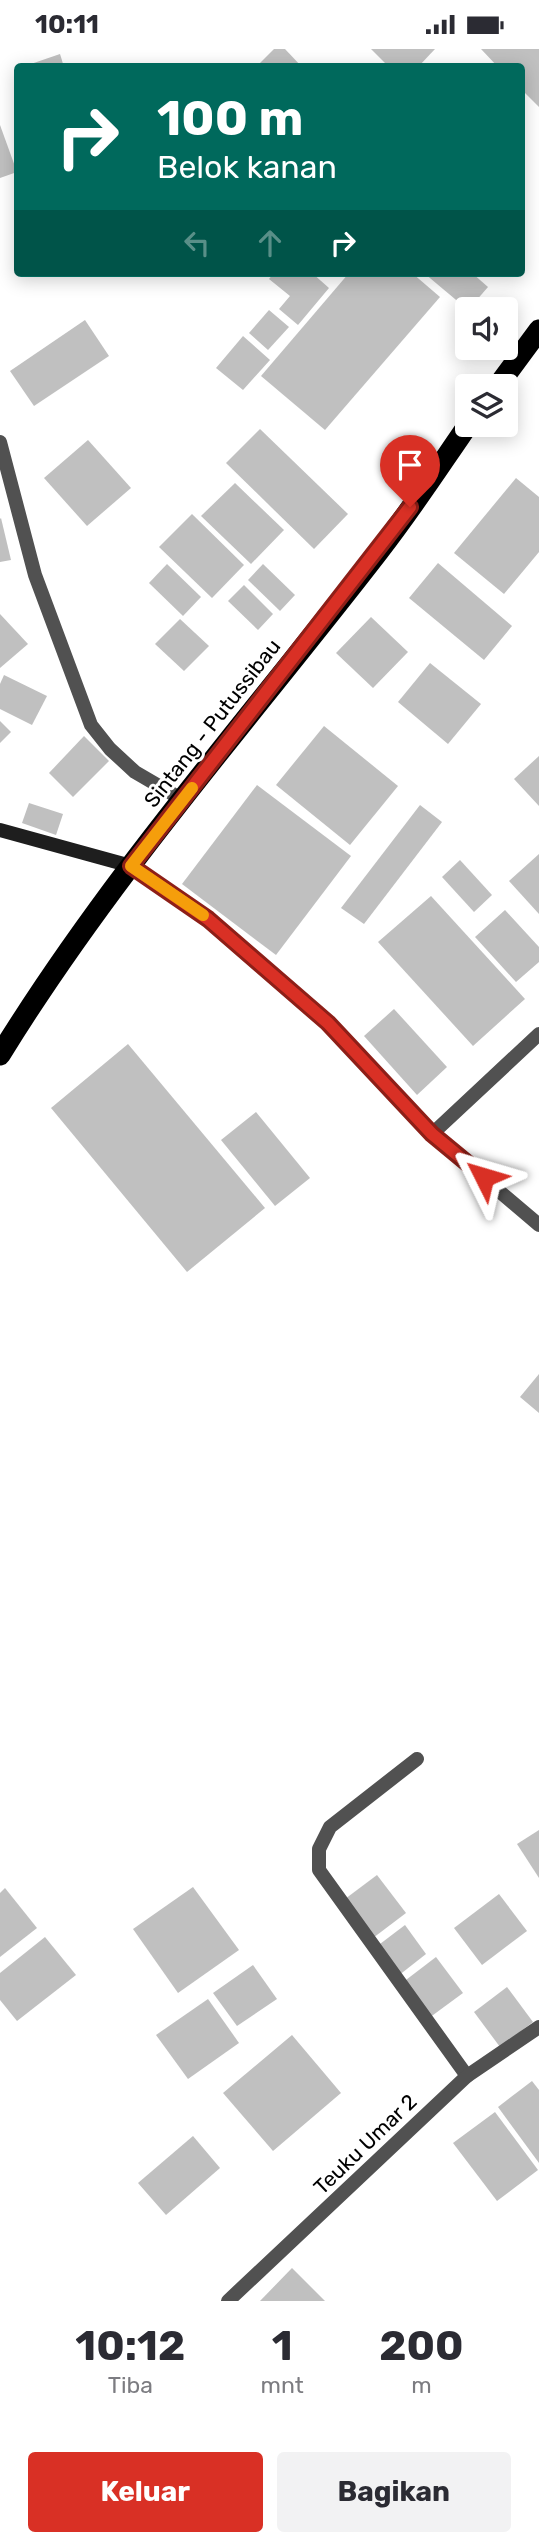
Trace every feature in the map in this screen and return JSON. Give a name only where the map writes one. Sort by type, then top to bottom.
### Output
[{"type":"highway","points":[[506,374],[539,330]]},
{"type":"highway","name":"Sintang - Putussibau","points":[[0,1055],[47,978],[131,866],[381,548],[460,437]]},
{"type":"street","points":[[0,442],[35,575],[80,703],[110,749],[135,772],[183,800]]},
{"type":"street","points":[[0,829],[131,866],[208,919],[328,1023],[432,1134],[539,1225]]},
{"type":"street","points":[[432,1134],[539,1034]]},
{"type":"street","points":[[417,1759],[330,1827],[319,1849],[319,1870],[467,2076]]},
{"type":"street","name":"Teuku Umar 2","points":[[228,2301],[467,2076],[539,2027]]},
{"type":"building","points":[[274,49],[285,49],[298,63],[260,63]]},
{"type":"building","points":[[371,49],[435,49],[422,63],[385,63]]},
{"type":"building","points":[[481,49],[539,49],[539,107],[525,93],[525,63],[494,63]]},
{"type":"building","points":[[60,54],[63,63],[34,63]]},
{"type":"building","points":[[0,125],[14,164],[14,173],[0,178]]},
{"type":"building","points":[[317,277],[329,288],[298,325],[279,309],[290,296],[269,279]]},
{"type":"building","points":[[346,277],[417,277],[440,297],[325,430],[261,376]]},
{"type":"building","points":[[429,277],[477,277],[488,287],[479,297],[455,299]]},
{"type":"building","points":[[269,310],[289,327],[268,350],[249,333]]},
{"type":"building","points":[[85,320],[109,356],[34,406],[10,371]]},
{"type":"building","points":[[243,336],[270,360],[243,390],[216,368]]},
{"type":"building","points":[[260,429],[348,514],[314,549],[226,463]]},
{"type":"building","points":[[88,440],[131,488],[87,526],[44,478]]},
{"type":"building","points":[[516,478],[539,497],[539,552],[504,594],[454,553]]},
{"type":"building","points":[[235,483],[284,530],[251,564],[201,516]]},
{"type":"building","points":[[192,514],[244,565],[212,598],[159,547]]},
{"type":"building","points":[[0,519],[11,560],[0,562]]},
{"type":"building","points":[[438,563],[512,626],[484,660],[409,598]]},
{"type":"building","points":[[167,564],[201,597],[183,616],[149,583]]},
{"type":"building","points":[[263,564],[295,595],[280,611],[248,580]]},
{"type":"building","points":[[244,585],[273,614],[258,630],[228,601]]},
{"type":"building","points":[[0,614],[28,644],[0,668]]},
{"type":"building","points":[[371,617],[408,652],[373,688],[336,653]]},
{"type":"building","points":[[180,619],[209,646],[184,671],[155,644]]},
{"type":"building","points":[[430,663],[481,704],[448,744],[398,702]]},
{"type":"building","points":[[4,675],[47,696],[32,725],[0,709],[0,684]]},
{"type":"building","points":[[0,721],[11,732],[0,743]]},
{"type":"building","points":[[324,726],[398,786],[350,845],[276,785]]},
{"type":"building","points":[[84,736],[109,761],[73,797],[49,773]]},
{"type":"building","points":[[539,756],[539,806],[514,779]]},
{"type":"building","points":[[257,785],[351,856],[276,955],[182,884]]},
{"type":"building","points":[[29,803],[63,814],[56,835],[22,823]]},
{"type":"building","points":[[420,805],[442,822],[364,924],[341,908]]},
{"type":"building","points":[[539,854],[539,914],[509,881]]},
{"type":"building","points":[[460,860],[492,895],[474,912],[442,877]]},
{"type":"building","points":[[431,896],[525,999],[473,1046],[378,942]]},
{"type":"building","points":[[505,910],[539,947],[539,962],[516,982],[475,937]]},
{"type":"building","points":[[394,1009],[447,1067],[417,1095],[364,1036]]},
{"type":"building","points":[[128,1044],[265,1208],[187,1272],[51,1108]]},
{"type":"building","points":[[256,1112],[310,1178],[275,1206],[221,1140]]},
{"type":"building","points":[[539,1374],[539,1413],[520,1397]]},
{"type":"building","points":[[539,1830],[539,1878],[517,1844]]},
{"type":"building","points":[[377,1875],[406,1913],[373,1938],[345,1899]]},
{"type":"building","points":[[193,1887],[239,1950],[178,1993],[133,1929]]},
{"type":"building","points":[[5,1888],[37,1928],[0,1957],[0,1893]]},
{"type":"building","points":[[499,1894],[527,1931],[482,1965],[454,1928]]},
{"type":"building","points":[[405,1925],[426,1954],[398,1976],[376,1947]]},
{"type":"building","points":[[45,1937],[76,1975],[17,2021],[0,2000],[0,1973]]},
{"type":"building","points":[[436,1957],[463,1993],[429,2018],[402,1983]]},
{"type":"building","points":[[253,1965],[277,1999],[237,2026],[213,1993]]},
{"type":"building","points":[[507,1987],[533,2022],[500,2047],[474,2012]]},
{"type":"building","points":[[208,1999],[239,2043],[188,2079],[156,2035]]},
{"type":"building","points":[[292,2035],[341,2093],[273,2151],[223,2093]]},
{"type":"building","points":[[532,2081],[539,2090],[539,2163],[498,2107]]},
{"type":"building","points":[[495,2112],[538,2170],[497,2201],[453,2143]]},
{"type":"building","points":[[193,2136],[220,2168],[166,2215],[138,2183]]},
{"type":"building","points":[[292,2268],[325,2301],[260,2301]]},
{"type":"slow traffic","points":[[192,788],[131,866],[203,915]]},
{"type":"route","points":[[410,507],[381,548],[131,866],[208,919],[328,1023],[432,1134],[484,1177]]}]
